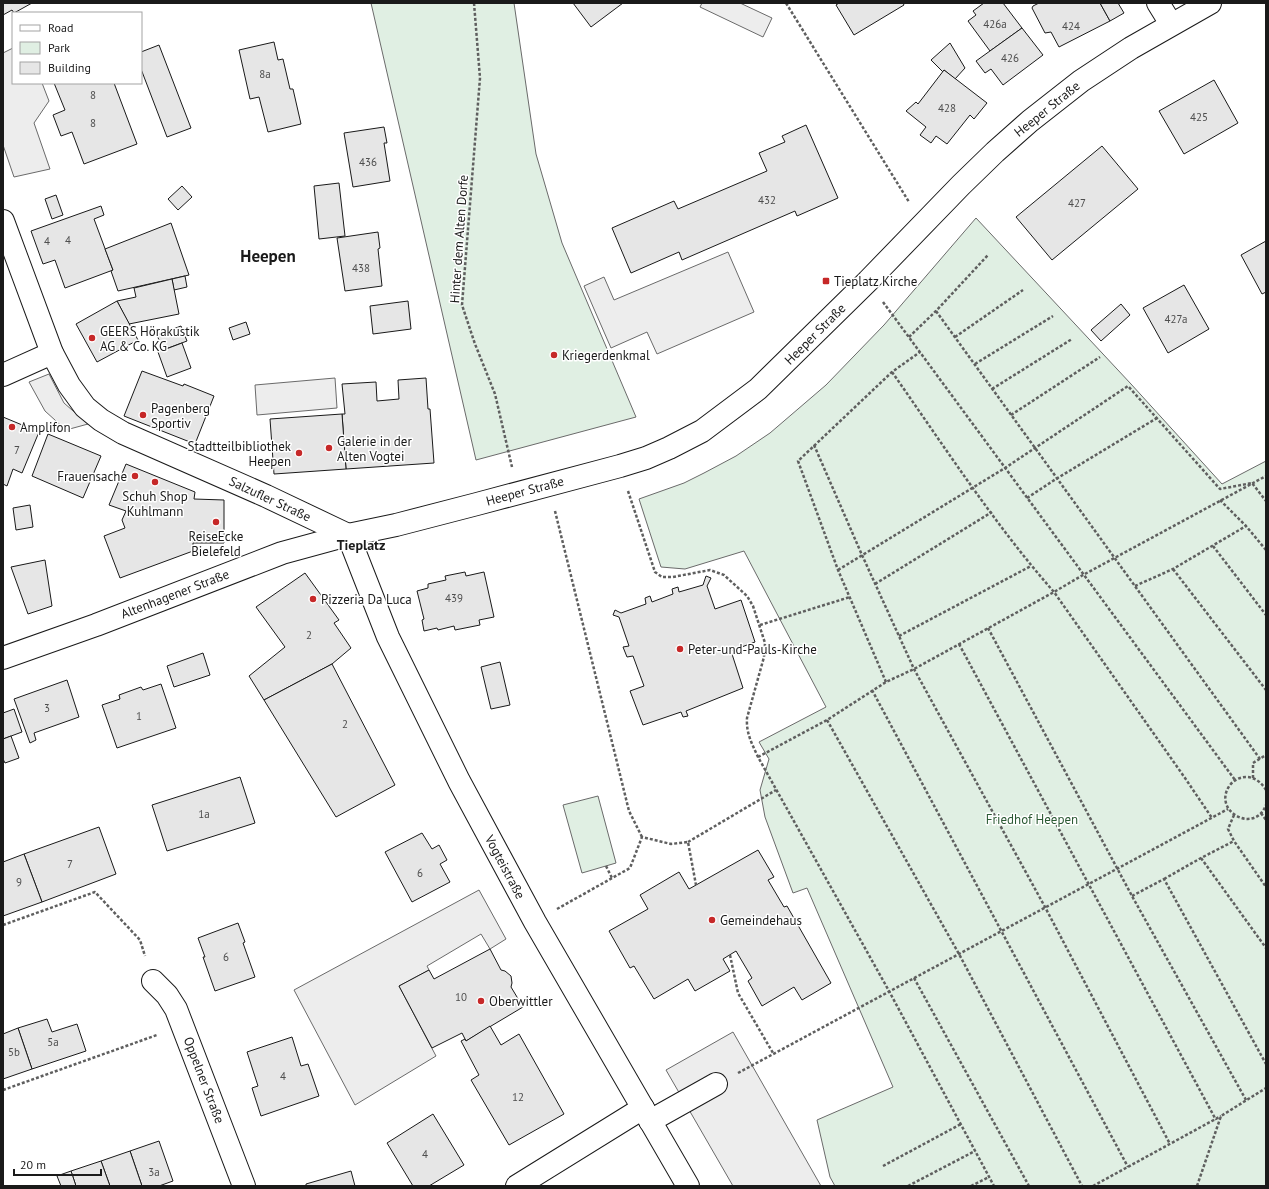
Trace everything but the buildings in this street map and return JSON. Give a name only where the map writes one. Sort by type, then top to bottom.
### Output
[{"type":"street","points":[[1158,3],[1171,24]]},
{"type":"street","name":"Heeper Straße","points":[[348,535],[396,525],[620,466],[652,455],[702,431],[758,389],[868,281],[995,152],[1030,121],[1094,71],[1130,48],[1210,3]]},
{"type":"street","name":"Salzufler Straße","points":[[3,221],[52,353],[69,385],[85,407],[101,420],[123,433],[266,496],[348,535]]},
{"type":"street","points":[[3,375],[52,353]]},
{"type":"street","name":"Altenhagener Straße","points":[[3,658],[96,625],[282,553],[348,535]]},
{"type":"street","name":"Vogteistraße","points":[[348,535],[372,601],[394,651],[459,781],[535,922],[688,1186]]},
{"type":"street","name":"Oppelner Straße","points":[[153,981],[167,995],[176,1009],[244,1186]]},
{"type":"street","points":[[517,1186],[646,1115],[716,1084]]},
{"type":"path","name":"Hinter dem Alten Dorfe","points":[[474,3],[480,78],[462,305],[475,344],[495,394],[518,493]]},
{"type":"path","points":[[786,3],[923,224]]},
{"type":"path","points":[[908,337],[988,255]]},
{"type":"path","points":[[868,281],[1235,780]]},
{"type":"path","points":[[955,336],[1023,290]]},
{"type":"path","points":[[936,310],[1056,479],[1260,759]]},
{"type":"path","points":[[975,364],[1053,316]]},
{"type":"path","points":[[992,389],[1072,339]]},
{"type":"path","points":[[886,682],[838,570],[798,460],[892,372],[920,352]]},
{"type":"path","points":[[1011,415],[1100,357]]},
{"type":"path","points":[[892,372],[1031,566],[1054,592],[1212,818]]},
{"type":"path","points":[[838,570],[1005,468],[1128,386],[1220,489],[1252,483]]},
{"type":"path","points":[[1027,498],[1157,418]]},
{"type":"path","points":[[814,445],[914,669],[1045,907],[1170,1144]]},
{"type":"path","points":[[620,466],[655,572],[662,577],[710,570],[724,575],[747,596],[753,606],[765,643],[764,657],[747,718],[746,727],[748,737],[776,790],[889,991],[994,1186]]},
{"type":"path","points":[[758,757],[827,720],[886,682],[914,669],[1054,592],[1083,574],[1266,476]]},
{"type":"path","points":[[1252,483],[1266,500]]},
{"type":"path","points":[[535,922],[630,868],[642,837],[629,811],[548,485]]},
{"type":"path","points":[[1220,500],[1246,526],[1266,550]]},
{"type":"path","points":[[875,584],[992,512]]},
{"type":"path","points":[[1135,586],[1173,569],[1246,526]]},
{"type":"path","points":[[1213,546],[1266,615]]},
{"type":"path","points":[[899,636],[1031,566]]},
{"type":"path","points":[[1173,569],[1266,690]]},
{"type":"path","points":[[760,625],[850,597]]},
{"type":"path","points":[[988,628],[1132,896],[1246,1100]]},
{"type":"path","points":[[959,644],[1216,1120]]},
{"type":"path","points":[[872,690],[1128,1167]]},
{"type":"path","points":[[827,720],[959,954],[1082,1186]]},
{"type":"path","points":[[1253,778],[1253,763],[1266,755]]},
{"type":"path","points":[[1266,790],[1259,781],[1247,777],[1235,780],[1227,790],[1225,796],[1228,809],[1234,815],[1241,818],[1248,819],[1261,813],[1266,805]]},
{"type":"path","points":[[642,837],[672,844],[688,842],[776,790]]},
{"type":"path","points":[[716,1084],[1228,809]]},
{"type":"path","points":[[1261,813],[1266,820]]},
{"type":"path","points":[[1234,815],[1228,829],[1234,841],[1266,887]]},
{"type":"path","points":[[1132,896],[1234,841]]},
{"type":"path","points":[[688,842],[696,885]]},
{"type":"path","points":[[1201,858],[1266,948]]},
{"type":"path","points":[[606,866],[612,878]]},
{"type":"path","points":[[1164,879],[1266,1064]]},
{"type":"path","points":[[3,925],[95,892],[140,940],[153,981]]},
{"type":"path","points":[[730,955],[738,993],[773,1053]]},
{"type":"path","points":[[914,978],[1029,1186]]},
{"type":"path","points":[[3,1090],[183,1026]]},
{"type":"path","points":[[1093,1186],[1216,1120],[1266,1088]]},
{"type":"path","points":[[1197,1186],[1221,1116]]},
{"type":"path","points":[[883,1166],[961,1124]]},
{"type":"path","points":[[908,1186],[975,1151]]},
{"type":"path","points":[[971,1186],[989,1177]]},
{"type":"green space","points":[[371,3],[514,3],[536,154],[562,243],[636,417],[476,460]]},
{"type":"green space","name":"Friedhof Heepen","points":[[976,218],[1222,484],[1266,461],[1266,1186],[835,1186],[830,1177],[817,1120],[893,1087],[807,888],[793,893],[765,817],[760,790],[769,759],[759,742],[826,707],[744,551],[685,569],[661,567],[639,499],[684,483],[704,473],[736,456],[770,433],[826,385],[884,325]]},
{"type":"green space","points":[[598,796],[616,863],[582,873],[563,805]]},
{"type":"shaded area","points":[[702,3],[740,3],[772,18],[763,37],[700,7]]},
{"type":"shaded area","points":[[12,48],[12,84],[42,84],[49,101],[34,123],[50,169],[14,177],[3,145],[3,53]]},
{"type":"shaded area","points":[[728,252],[754,312],[657,354],[647,332],[611,348],[584,286],[604,277],[614,300]]},
{"type":"shaded area","points":[[49,374],[64,403],[88,424],[66,430],[45,411],[29,382]]},
{"type":"shaded area","points":[[335,378],[337,408],[257,415],[255,385]]},
{"type":"shaded area","points":[[479,890],[506,939],[490,949],[481,934],[427,966],[429,970],[399,986],[436,1056],[355,1105],[294,990]]},
{"type":"shaded area","points":[[733,1032],[821,1186],[733,1186],[666,1070]]},
{"type":"place","name":"Tieplatz Kirche","points":[[826,281]]},
{"type":"place","name":"GEERS Hörakustik AG & Co. KG","points":[[92,338]]},
{"type":"place","name":"Kriegerdenkmal","points":[[554,355]]},
{"type":"place","name":"Pagenberg Sportiv","points":[[143,415]]},
{"type":"place","name":"Amplifon","points":[[12,427]]},
{"type":"place","name":"Galerie in der Alten Vogtei","points":[[329,448]]},
{"type":"place","name":"Stadtteilbibliothek Heepen","points":[[299,453]]},
{"type":"place","name":"Frauensache","points":[[135,476]]},
{"type":"place","name":"Schuh Shop Kuhlmann","points":[[155,482]]},
{"type":"place","name":"ReiseEcke Bielefeld","points":[[216,522]]},
{"type":"place","name":"Pizzeria Da Luca","points":[[313,599]]},
{"type":"place","name":"Peter-und-Pauls-Kirche","points":[[680,649]]},
{"type":"place","name":"Gemeindehaus","points":[[712,920]]},
{"type":"place","name":"Oberwittler","points":[[481,1001]]},
{"type":"district","name":"Heepen","points":[[268,256]]},
{"type":"district","name":"Tieplatz","points":[[361,545]]}]
